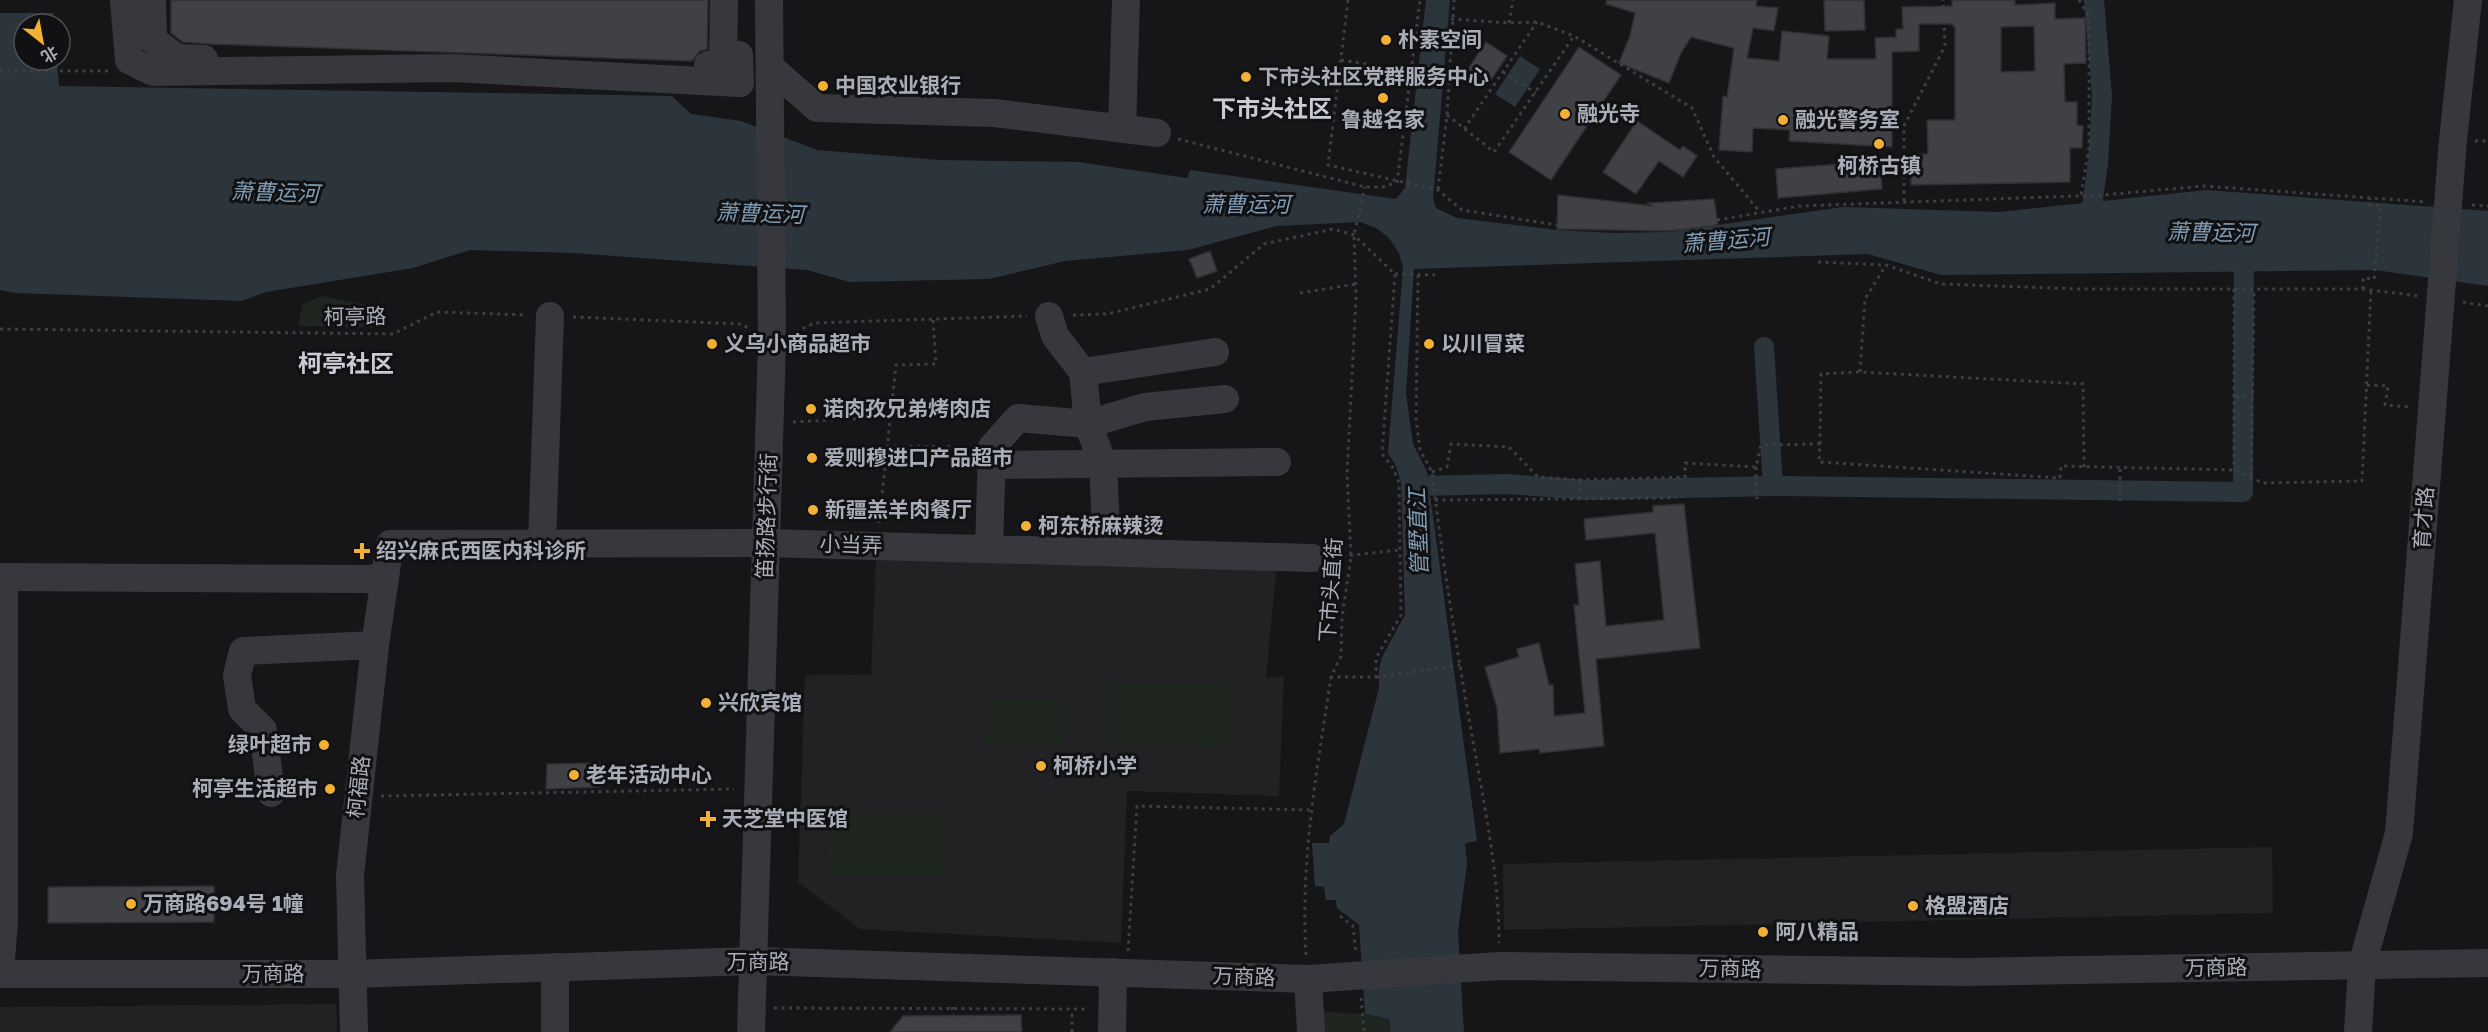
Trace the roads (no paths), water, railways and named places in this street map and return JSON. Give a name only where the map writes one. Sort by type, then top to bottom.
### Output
[{"type":"street","points":[[124,0],[129,60],[153,72],[452,68],[740,83],[739,55]]},
{"type":"street","points":[[152,0],[153,39],[177,58],[211,60]]},
{"type":"street","points":[[688,64],[723,66],[724,0]]},
{"type":"street","name":"笛扬路步行街","points":[[751,1020],[772,343],[769,0]]},
{"type":"street","points":[[1122,129],[1126,0]]},
{"type":"street","name":"育才路","points":[[2358,1032],[2362,965],[2399,833],[2454,128],[2468,0]]},
{"type":"street","points":[[771,68],[817,108],[994,113],[1157,133]]},
{"type":"street","points":[[1049,315],[1055,336],[1083,372],[1088,424],[1103,464],[1107,552]]},
{"type":"street","points":[[542,544],[550,316]]},
{"type":"street","points":[[1083,372],[1215,352]]},
{"type":"street","points":[[989,549],[991,456],[1018,418],[1088,424],[1145,407],[1225,399]]},
{"type":"street","points":[[991,456],[1103,464],[1277,462]]},
{"type":"street","name":"小当弄","points":[[390,544],[766,543],[1312,558]]},
{"type":"street","name":"柯福路","points":[[354,1032],[350,875],[375,645],[390,544]]},
{"type":"street","points":[[0,972],[4,922],[2,577],[368,579],[385,577]]},
{"type":"street","points":[[271,793],[263,730],[242,709],[237,675],[243,651],[375,645]]},
{"type":"street","name":"万商路","points":[[0,972],[352,974],[752,961],[1308,979],[1499,966],[1965,972],[2488,963]]},
{"type":"street","points":[[555,967],[555,1032]]},
{"type":"street","points":[[1112,1032],[1120,973]]},
{"type":"street","points":[[1308,979],[1311,1032]]},
{"type":"water","points":[[1426,0],[1450,0],[1433,199],[1436,208],[1457,218],[1557,230],[1612,233],[1669,232],[1843,207],[1999,212],[2206,190],[2488,211],[2488,286],[2375,270],[1941,275],[1868,254],[1414,269],[1406,393],[1413,444],[1427,472],[1477,841],[1465,843],[1467,864],[1458,932],[1464,1032],[1390,1032],[1390,1019],[1365,1014],[1359,925],[1337,908],[1336,900],[1326,900],[1324,887],[1315,886],[1312,843],[1329,843],[1330,836],[1344,824],[1379,688],[1382,657],[1405,615],[1401,483],[1396,466],[1388,453],[1403,268],[1399,253],[1388,237],[1376,228],[1360,222],[1277,226],[1188,250],[1065,261],[989,279],[850,282],[807,270],[573,253],[470,250],[413,268],[266,292],[242,301],[15,293],[0,290],[0,13],[12,13],[12,72],[58,72],[59,86],[672,96],[691,114],[741,121],[817,150],[939,160],[1078,162],[1187,178],[1190,170],[1396,199],[1405,188]]},
{"type":"water","points":[[1520,56],[1540,69],[1515,107],[1495,94]]},
{"type":"waterway","points":[[2089,228],[2098,163],[2102,96],[2094,0]]},
{"type":"waterway","points":[[1419,486],[1507,484],[1588,490],[1773,486],[2243,492],[2244,244]]},
{"type":"waterway","points":[[1764,347],[1773,486]]},
{"type":"place","name":"朴素空间","points":[[1386,40]]},
{"type":"place","name":"下市头社区党群服务中心","points":[[1246,77]]},
{"type":"place","name":"中国农业银行","points":[[823,86]]},
{"type":"place","name":"鲁越名家","points":[[1383,98]]},
{"type":"place","name":"融光寺","points":[[1565,114]]},
{"type":"place","name":"融光警务室","points":[[1783,120]]},
{"type":"place","name":"柯桥古镇","points":[[1879,144]]},
{"type":"place","name":"义乌小商品超市","points":[[712,344]]},
{"type":"place","name":"以川冒菜","points":[[1429,344]]},
{"type":"place","name":"诺肉孜兄弟烤肉店","points":[[811,409]]},
{"type":"place","name":"爱则穆进口产品超市","points":[[812,458]]},
{"type":"place","name":"新疆羔羊肉餐厅","points":[[813,510]]},
{"type":"place","name":"柯东桥麻辣烫","points":[[1026,526]]},
{"type":"place","name":"绍兴麻氏西医内科诊所","points":[[362,551]]},
{"type":"place","name":"兴欣宾馆","points":[[706,703]]},
{"type":"place","name":"绿叶超市","points":[[324,745]]},
{"type":"place","name":"柯桥小学","points":[[1041,766]]},
{"type":"place","name":"老年活动中心","points":[[574,775]]},
{"type":"place","name":"柯亭生活超市","points":[[330,789]]},
{"type":"place","name":"天芝堂中医馆","points":[[708,819]]},
{"type":"place","name":"万商路694号 1幢","points":[[131,904]]},
{"type":"place","name":"格盟酒店","points":[[1913,906]]},
{"type":"place","name":"阿八精品","points":[[1763,932]]},
{"type":"district","name":"下市头社区","points":[[1272,109]]},
{"type":"district","name":"柯亭社区","points":[[346,364]]},
{"type":"water label","name":"萧曹运河","points":[[275,192]]},
{"type":"water label","name":"萧曹运河","points":[[1246,204]]},
{"type":"water label","name":"萧曹运河","points":[[760,213]]},
{"type":"water label","name":"萧曹运河","points":[[2211,232]]},
{"type":"water label","name":"萧曹运河","points":[[1726,240]]},
{"type":"water label","name":"管墅直江","points":[[1418,532]]}]
